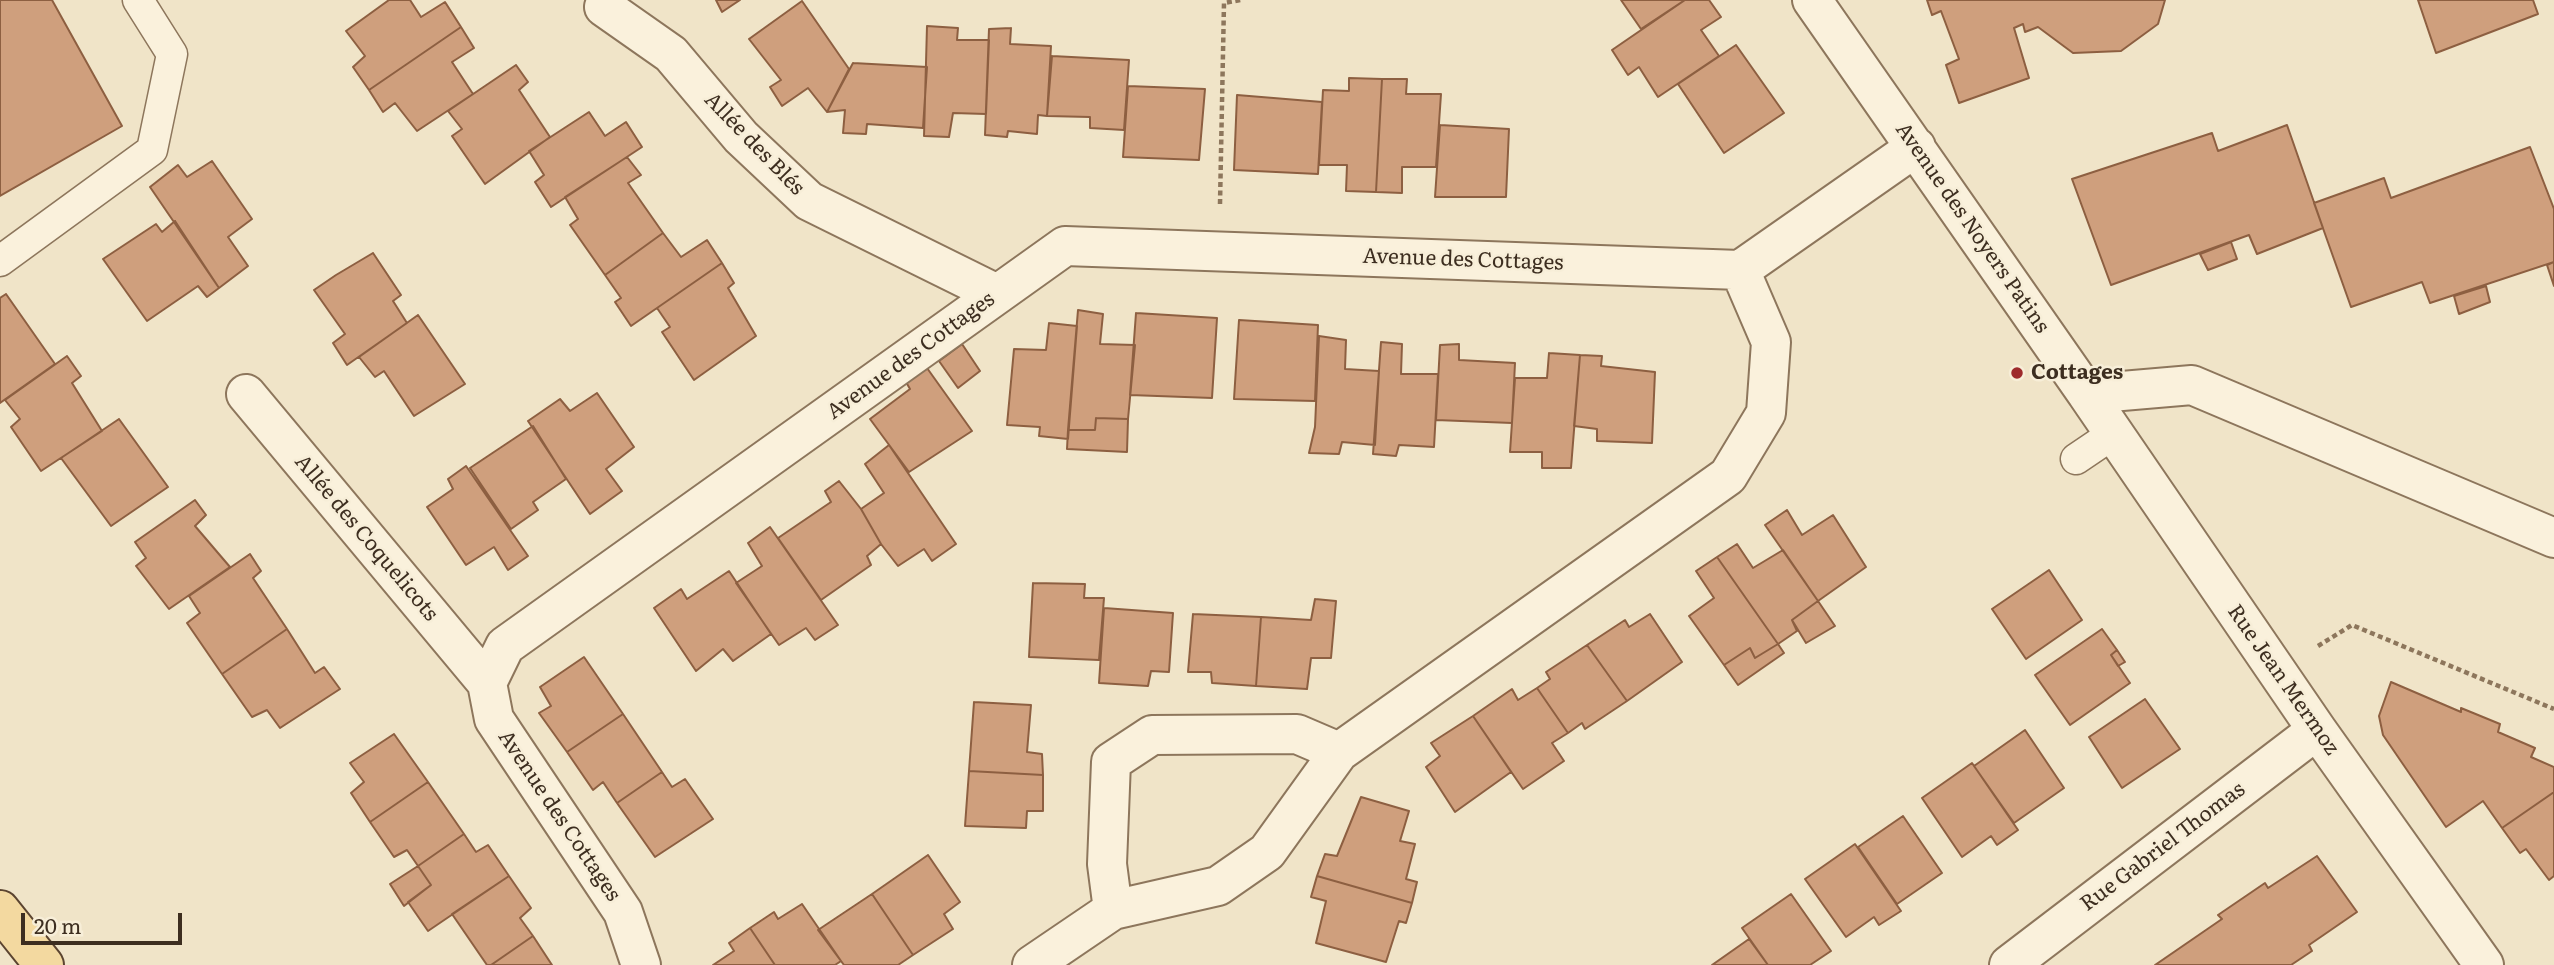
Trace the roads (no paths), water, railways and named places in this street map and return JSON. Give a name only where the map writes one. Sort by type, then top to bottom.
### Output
[{"type":"main road","points":[[4,923],[44,965]]},
{"type":"street","name":"Avenue des Noyers Patins","points":[[1812,0],[2087,394]]},
{"type":"street","name":"Allée des Blés","points":[[604,7],[671,54],[741,137],[809,201],[997,294]]},
{"type":"street","points":[[1032,965],[1113,910],[1218,886],[1267,852],[1339,752],[1728,476],[1766,413],[1771,342],[1740,270],[1916,147]]},
{"type":"street","name":"Avenue des Cottages","points":[[641,965],[623,912],[494,719],[487,683],[505,646],[1065,246],[1740,270]]},
{"type":"street","points":[[2087,394],[2192,385],[2554,538]]},
{"type":"street","name":"Allée des Coquelicots","points":[[246,394],[487,683]]},
{"type":"street","name":"Rue Jean Mermoz","points":[[2087,394],[2317,730],[2484,965]]},
{"type":"street","name":"Rue Gabriel Thomas","points":[[2009,965],[2317,730]]},
{"type":"street","points":[[1113,910],[1107,864],[1111,762],[1152,735],[1297,734],[1339,752]]},
{"type":"lane","points":[[0,261],[152,150],[172,54],[138,0]]},
{"type":"lane","points":[[2076,460],[2113,434]]},
{"type":"place","name":"Cottages","points":[[2017,373]]}]
